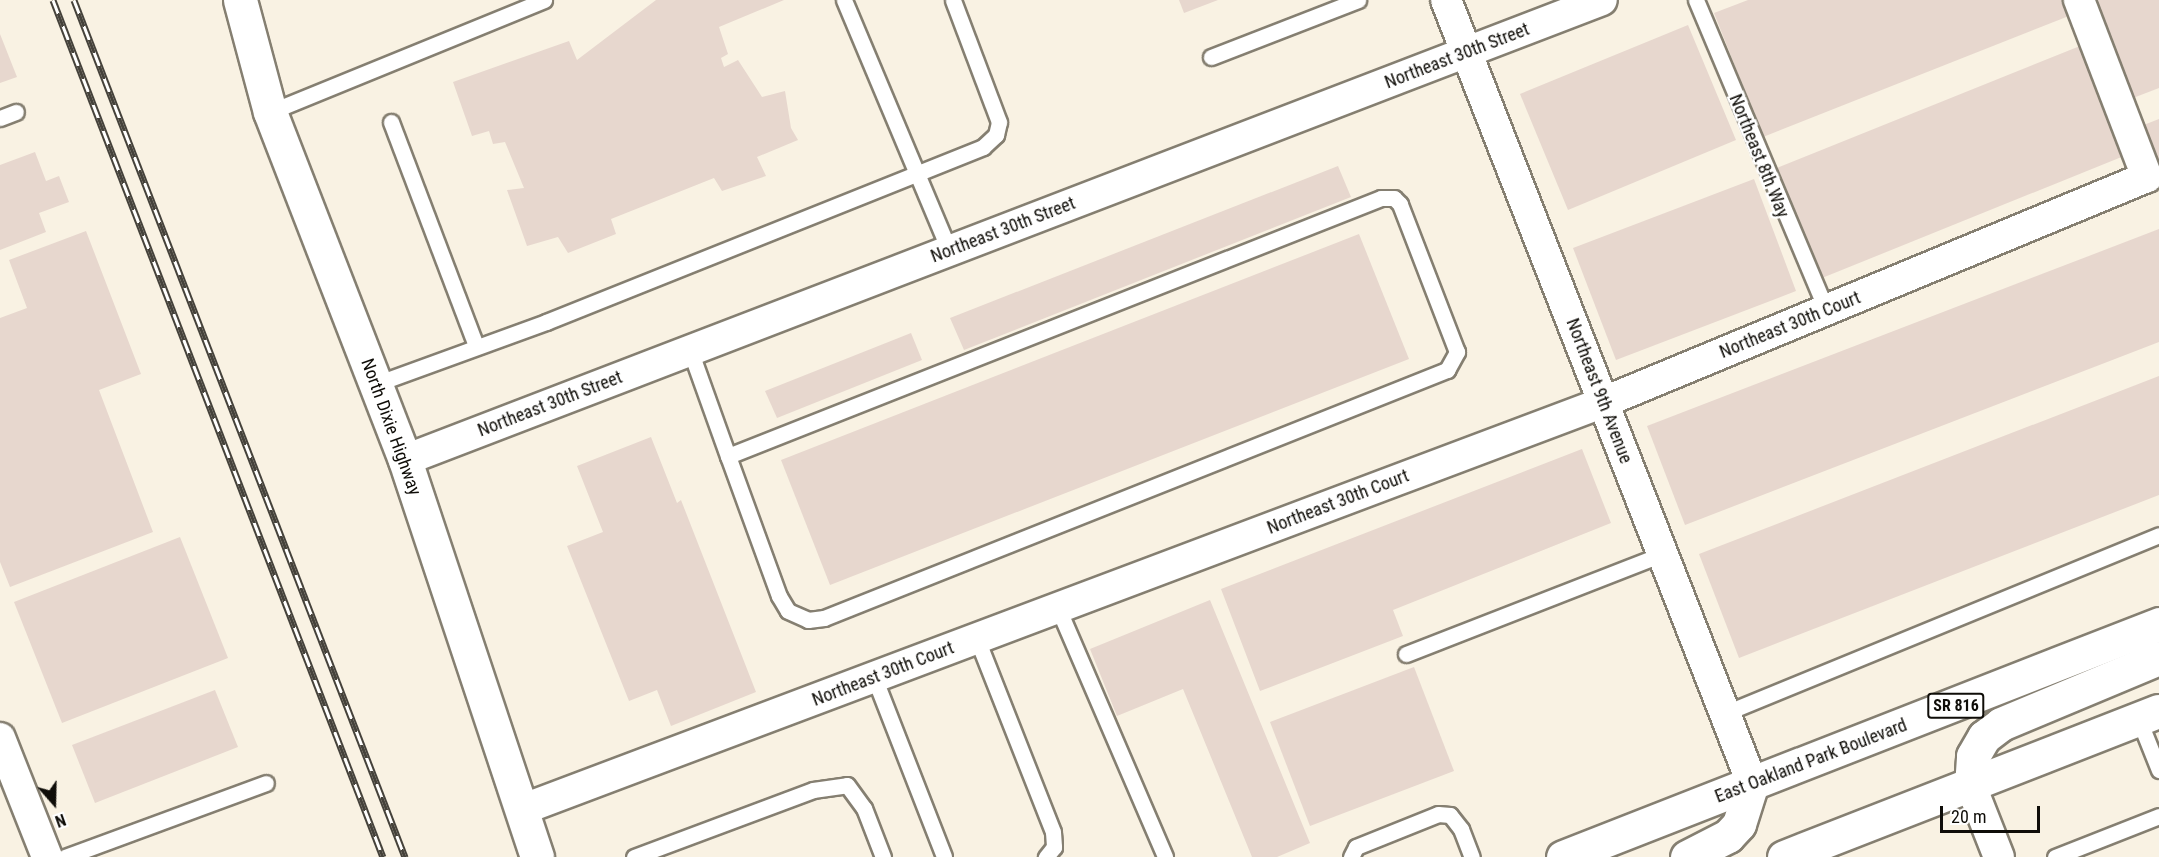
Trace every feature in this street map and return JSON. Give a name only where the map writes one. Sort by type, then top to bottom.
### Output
[{"type":"main road","name":"North Dixie Highway","points":[[240,0],[270,112],[405,460],[537,857]]},
{"type":"main road","name":"East Oakland Park Boulevard","points":[[1563,857],[2159,624]]},
{"type":"main road","points":[[1971,786],[1973,756],[1984,737],[2001,724],[2159,658]]},
{"type":"main road","points":[[1787,856],[2149,716]]},
{"type":"main road","points":[[1687,857],[1728,836],[1739,824],[1752,783]]},
{"type":"street","name":"Northeast 9th Avenue","points":[[1446,0],[1604,402],[1723,714],[1752,783]]},
{"type":"street","name":"Northeast 30th Street","points":[[405,460],[1602,0]]},
{"type":"street","name":"Northeast 30th Court","points":[[521,810],[1604,402],[2147,177],[2079,0]]},
{"type":"street","points":[[0,738],[47,857]]},
{"type":"street","points":[[1971,786],[1999,857]]},
{"type":"lane","points":[[270,112],[544,0]]},
{"type":"lane","points":[[844,0],[915,175],[949,250]]},
{"type":"lane","points":[[376,384],[983,147],[996,135],[999,122],[953,0]]},
{"type":"lane","points":[[1211,57],[1358,0]]},
{"type":"lane","name":"Northeast 8th Way","points":[[1696,0],[1826,310]]},
{"type":"lane","points":[[0,118],[16,112]]},
{"type":"lane","points":[[390,122],[476,346]]},
{"type":"lane","points":[[690,350],[728,456],[779,596],[796,616],[824,618],[1447,370],[1457,352],[1400,204],[1394,198],[1381,198],[728,456]]},
{"type":"lane","points":[[1723,714],[2159,535]]},
{"type":"lane","points":[[1406,654],[1662,554]]},
{"type":"lane","points":[[1058,608],[1165,857]]},
{"type":"lane","points":[[977,639],[1053,832],[1054,847],[1046,857]]},
{"type":"lane","points":[[873,677],[944,857]]},
{"type":"lane","points":[[2149,716],[2159,770]]},
{"type":"lane","points":[[65,857],[266,783]]},
{"type":"lane","points":[[634,857],[658,854],[813,790],[847,785],[864,808],[883,857]]},
{"type":"lane","points":[[1351,857],[1356,847],[1438,814],[1450,815],[1461,829],[1472,857]]},
{"type":"lane","points":[[2055,857],[2159,816]]},
{"type":"building","points":[[656,0],[784,0],[719,27],[728,54],[721,58],[724,67],[738,60],[762,97],[785,91],[791,128],[798,140],[757,157],[766,176],[722,191],[714,178],[611,219],[616,234],[568,253],[558,237],[527,246],[507,190],[524,188],[505,142],[493,144],[489,131],[472,136],[453,82],[569,41],[577,60]]},
{"type":"building","points":[[1179,0],[1218,0],[1184,13]]},
{"type":"building","points":[[1748,0],[2068,0],[2074,14],[1763,137],[1714,13]]},
{"type":"building","points":[[2095,0],[2159,0],[2159,88],[2133,98]]},
{"type":"building","points":[[1688,25],[1736,140],[1568,210],[1520,94]]},
{"type":"building","points":[[0,34],[17,77],[0,83]]},
{"type":"building","points":[[2080,46],[2124,156],[1822,278],[1777,168]]},
{"type":"building","points":[[2159,119],[2159,173],[2141,126]]},
{"type":"building","points":[[35,152],[46,181],[59,176],[69,202],[39,213],[46,232],[0,250],[0,165]]},
{"type":"building","points":[[1338,166],[1351,197],[964,350],[950,318]]},
{"type":"building","points":[[1754,179],[1796,291],[1616,360],[1573,248]]},
{"type":"building","points":[[2159,229],[2159,342],[1685,525],[1647,426]]},
{"type":"building","points":[[86,231],[141,374],[99,390],[153,532],[10,587],[0,562],[0,318],[27,308],[9,260]]},
{"type":"building","points":[[1359,234],[1409,359],[830,585],[781,460]]},
{"type":"building","points":[[911,333],[922,360],[777,418],[765,391]]},
{"type":"building","points":[[2159,376],[2159,495],[1739,658],[1699,554]]},
{"type":"building","points":[[651,437],[677,503],[681,500],[756,692],[671,726],[657,690],[629,701],[567,546],[603,532],[577,466]]},
{"type":"building","points":[[1582,449],[1611,523],[1393,610],[1403,636],[1260,691],[1221,589]]},
{"type":"building","points":[[180,537],[228,658],[62,723],[14,602]]},
{"type":"building","points":[[1210,600],[1310,843],[1277,857],[1252,857],[1183,689],[1117,716],[1090,649]]},
{"type":"building","points":[[1414,667],[1454,771],[1310,826],[1270,722]]},
{"type":"building","points":[[215,690],[238,747],[95,803],[72,745]]},
{"type":"railway","points":[[53,0],[383,857]]},
{"type":"railway","points":[[74,0],[405,857]]}]
